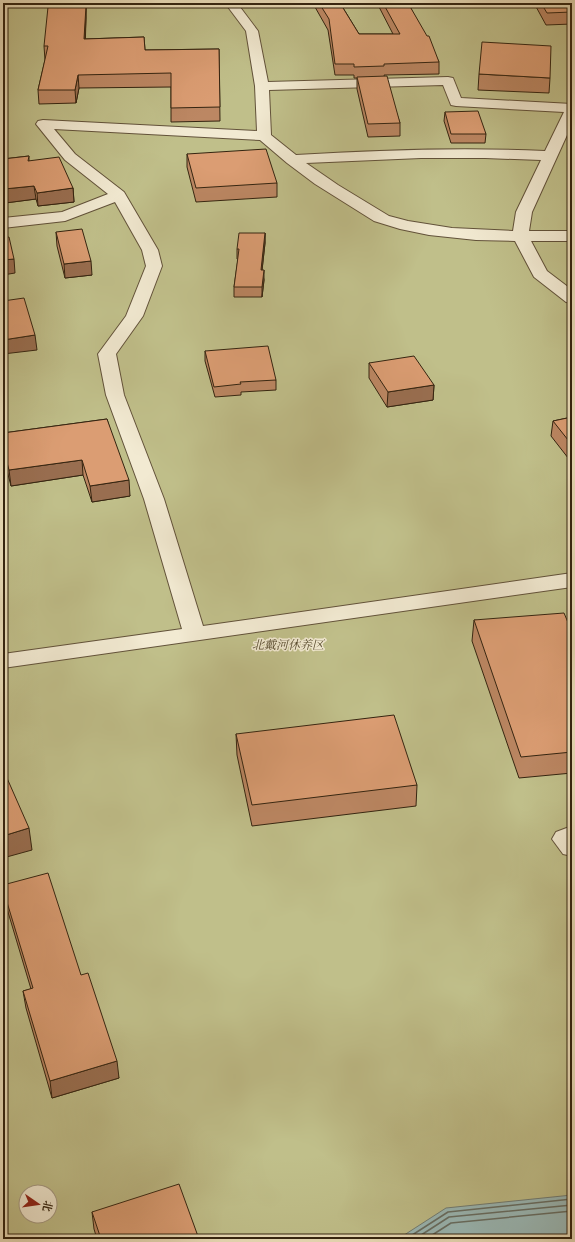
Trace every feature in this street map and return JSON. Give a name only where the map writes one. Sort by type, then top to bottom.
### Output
[{"type":"street","points":[[231,3],[252,31],[262,86],[264,136]]},
{"type":"street","points":[[262,86],[448,82],[456,102],[572,108],[524,212],[520,236],[540,274],[572,298]]},
{"type":"street","points":[[194,633],[154,499],[116,395],[108,354],[134,316],[154,266],[150,250],[119,196],[70,157],[42,124],[264,136],[325,185],[382,219],[431,232],[520,236],[572,236]]},
{"type":"street","points":[[292,160],[340,156],[496,152],[550,156]]},
{"type":"street","points":[[3,223],[65,216],[119,196]]},
{"type":"street","points":[[3,661],[572,580]]},
{"type":"street","points":[[572,835],[565,839],[572,847]]},
{"type":"green space","name":"北戴河休养区","points":[[3,3],[567,3],[572,8],[572,86],[568,98],[572,98],[572,1239],[3,1239]]},
{"type":"water","points":[[572,1195],[572,1239],[398,1239],[446,1208]]},
{"type":"building","points":[[319,3],[340,3],[359,34],[400,34],[383,3],[408,3],[427,36],[429,36],[439,62],[384,64],[384,66],[354,67],[354,64],[335,64],[329,19]]},
{"type":"building","points":[[541,3],[572,3],[572,12],[547,13]]},
{"type":"building","points":[[86,6],[84,39],[144,37],[145,50],[219,49],[220,107],[171,108],[171,73],[78,75],[75,90],[38,90],[48,46],[44,46],[48,7]]},
{"type":"building","points":[[482,42],[551,46],[550,78],[479,74]]},
{"type":"building","points":[[387,76],[400,123],[368,124],[357,77]]},
{"type":"building","points":[[478,111],[486,134],[451,134],[445,112]]},
{"type":"building","points":[[266,149],[277,183],[196,188],[187,154]]},
{"type":"building","points":[[29,156],[28,161],[59,157],[73,188],[37,193],[34,186],[4,189],[3,159]]},
{"type":"building","points":[[82,229],[91,261],[64,264],[56,232]]},
{"type":"building","points":[[239,233],[265,233],[261,270],[264,270],[262,287],[234,287],[239,249],[237,249]]},
{"type":"building","points":[[9,237],[14,259],[3,260],[3,238]]},
{"type":"building","points":[[24,298],[35,335],[3,340],[3,301]]},
{"type":"building","points":[[268,346],[276,380],[240,382],[241,384],[214,387],[205,351]]},
{"type":"building","points":[[414,356],[434,385],[388,392],[369,363]]},
{"type":"building","points":[[572,417],[572,445],[553,421]]},
{"type":"building","points":[[107,419],[129,480],[90,486],[82,460],[9,470],[3,447],[3,433]]},
{"type":"building","points":[[564,613],[572,632],[572,752],[521,757],[474,620]]},
{"type":"building","points":[[394,715],[417,785],[252,805],[236,734]]},
{"type":"building","points":[[3,769],[29,828],[3,836]]},
{"type":"building","points":[[48,873],[81,975],[88,973],[117,1061],[50,1081],[23,991],[33,988],[3,889],[3,885]]},
{"type":"building","points":[[179,1184],[199,1239],[101,1239],[92,1212]]}]
